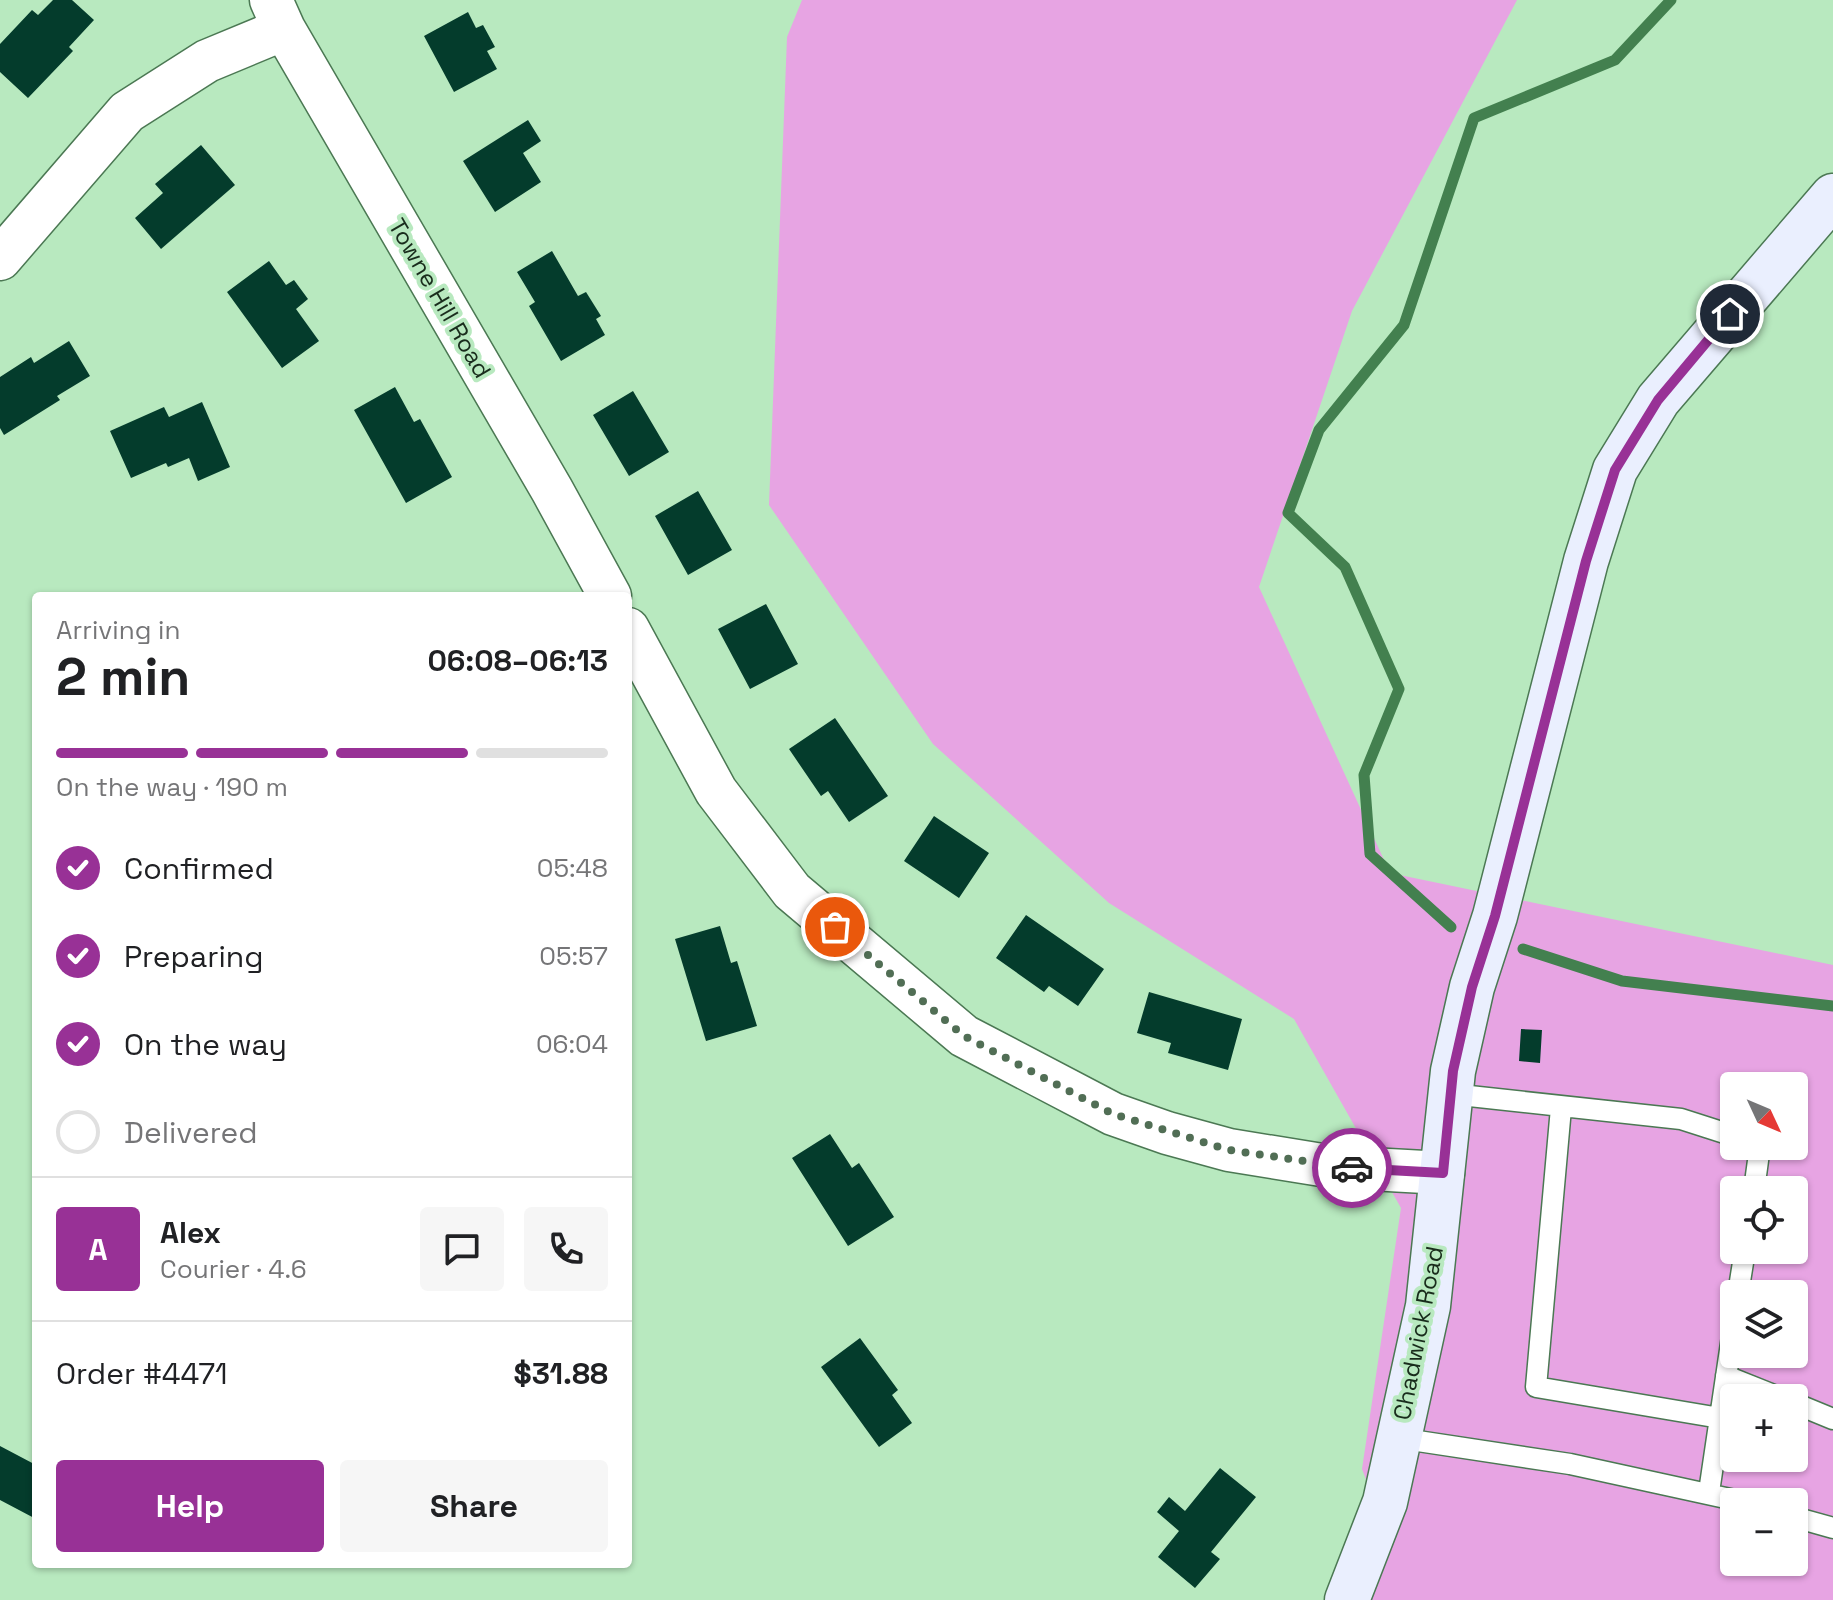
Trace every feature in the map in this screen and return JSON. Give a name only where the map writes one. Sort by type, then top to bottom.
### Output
[{"type":"street","points":[[0,259],[127,112],[278,14]]},
{"type":"street","name":"Towne Hill Road","points":[[278,14],[608,592]]},
{"type":"street","name":"Chadwick Road","points":[[1347,1600],[1385,1502],[1428,1306],[1451,1094],[1472,987],[1495,916],[1586,561],[1615,470],[1658,400],[1831,201]]},
{"type":"street","points":[[632,636],[716,791],[792,891],[964,1036],[1113,1114],[1167,1133],[1229,1150],[1334,1167],[1443,1173]]},
{"type":"lane","points":[[1451,1094],[1681,1119],[1720,1132]]},
{"type":"lane","points":[[1561,1108],[1536,1387],[1720,1418],[1709,1492]]},
{"type":"lane","points":[[1725,1384],[1727,1368]]},
{"type":"lane","points":[[1726,1376],[1746,1384]]},
{"type":"lane","points":[[1808,1409],[1833,1419]]},
{"type":"lane","points":[[1398,1438],[1570,1464],[1720,1495]]},
{"type":"lane","points":[[1808,1521],[1833,1528]]},
{"type":"shaded area","points":[[802,0],[1517,0],[1352,311],[1259,587],[1390,873],[1833,965],[1833,1600],[1358,1600],[1391,1546],[1362,1469],[1401,1208],[1294,1019],[1109,903],[933,744],[769,505],[787,37]]},
{"type":"building","points":[[53,0],[72,0],[94,20],[69,47],[73,51],[28,98],[0,72],[0,44],[32,10],[38,15]]},
{"type":"building","points":[[468,12],[476,28],[483,25],[495,47],[487,51],[497,69],[454,92],[424,36]]},
{"type":"building","points":[[528,120],[541,141],[523,153],[541,182],[495,212],[463,161]]},
{"type":"building","points":[[201,145],[235,185],[161,249],[135,218],[163,193],[155,184]]},
{"type":"building","points":[[552,251],[578,296],[586,292],[601,316],[596,319],[605,335],[561,361],[529,306],[535,302],[517,272]]},
{"type":"building","points":[[269,261],[286,285],[294,280],[308,299],[296,309],[319,341],[282,368],[227,292]]},
{"type":"building","points":[[69,341],[90,376],[57,396],[60,400],[4,435],[0,428],[0,377],[31,357],[34,363]]},
{"type":"building","points":[[395,387],[414,422],[420,419],[452,477],[406,503],[354,410]]},
{"type":"building","points":[[633,391],[669,452],[629,476],[593,415]]},
{"type":"building","points":[[202,402],[230,467],[198,481],[189,458],[168,467],[166,463],[131,478],[110,431],[164,407],[169,417]]},
{"type":"building","points":[[698,491],[732,550],[688,575],[655,516]]},
{"type":"building","points":[[766,604],[798,664],[750,689],[718,629]]},
{"type":"building","points":[[835,718],[888,796],[849,822],[828,791],[821,796],[789,749]]},
{"type":"building","points":[[934,816],[989,853],[959,898],[904,861]]},
{"type":"building","points":[[1026,915],[1104,969],[1078,1006],[1049,986],[1044,992],[996,958]]},
{"type":"building","points":[[720,926],[731,963],[737,961],[757,1026],[706,1041],[675,939]]},
{"type":"building","points":[[1149,992],[1242,1019],[1228,1070],[1168,1053],[1171,1043],[1137,1033]]},
{"type":"building","points":[[1521,1029],[1542,1030],[1540,1063],[1519,1061]]},
{"type":"building","points":[[830,1134],[852,1168],[859,1163],[894,1217],[848,1246],[792,1158]]},
{"type":"building","points":[[860,1338],[898,1390],[892,1395],[912,1423],[879,1447],[821,1367]]},
{"type":"building","points":[[0,1446],[32,1463],[32,1517],[0,1500]]},
{"type":"building","points":[[1220,1468],[1256,1497],[1211,1552],[1220,1559],[1195,1588],[1158,1557],[1179,1531],[1157,1512],[1169,1497],[1185,1511]]},
{"type":"waterway","points":[[1451,927],[1370,854],[1364,775],[1399,689],[1345,567],[1288,513],[1319,430],[1404,325],[1474,118],[1615,60],[1671,0]]},
{"type":"waterway","points":[[1523,949],[1622,981],[1833,1006]]},
{"type":"way so far","points":[[835,927],[964,1036],[1113,1114],[1229,1150],[1352,1168]]},
{"type":"route","points":[[1352,1168],[1443,1173],[1453,1071],[1472,987],[1495,916],[1586,561],[1615,470],[1658,400],[1730,314]]}]
